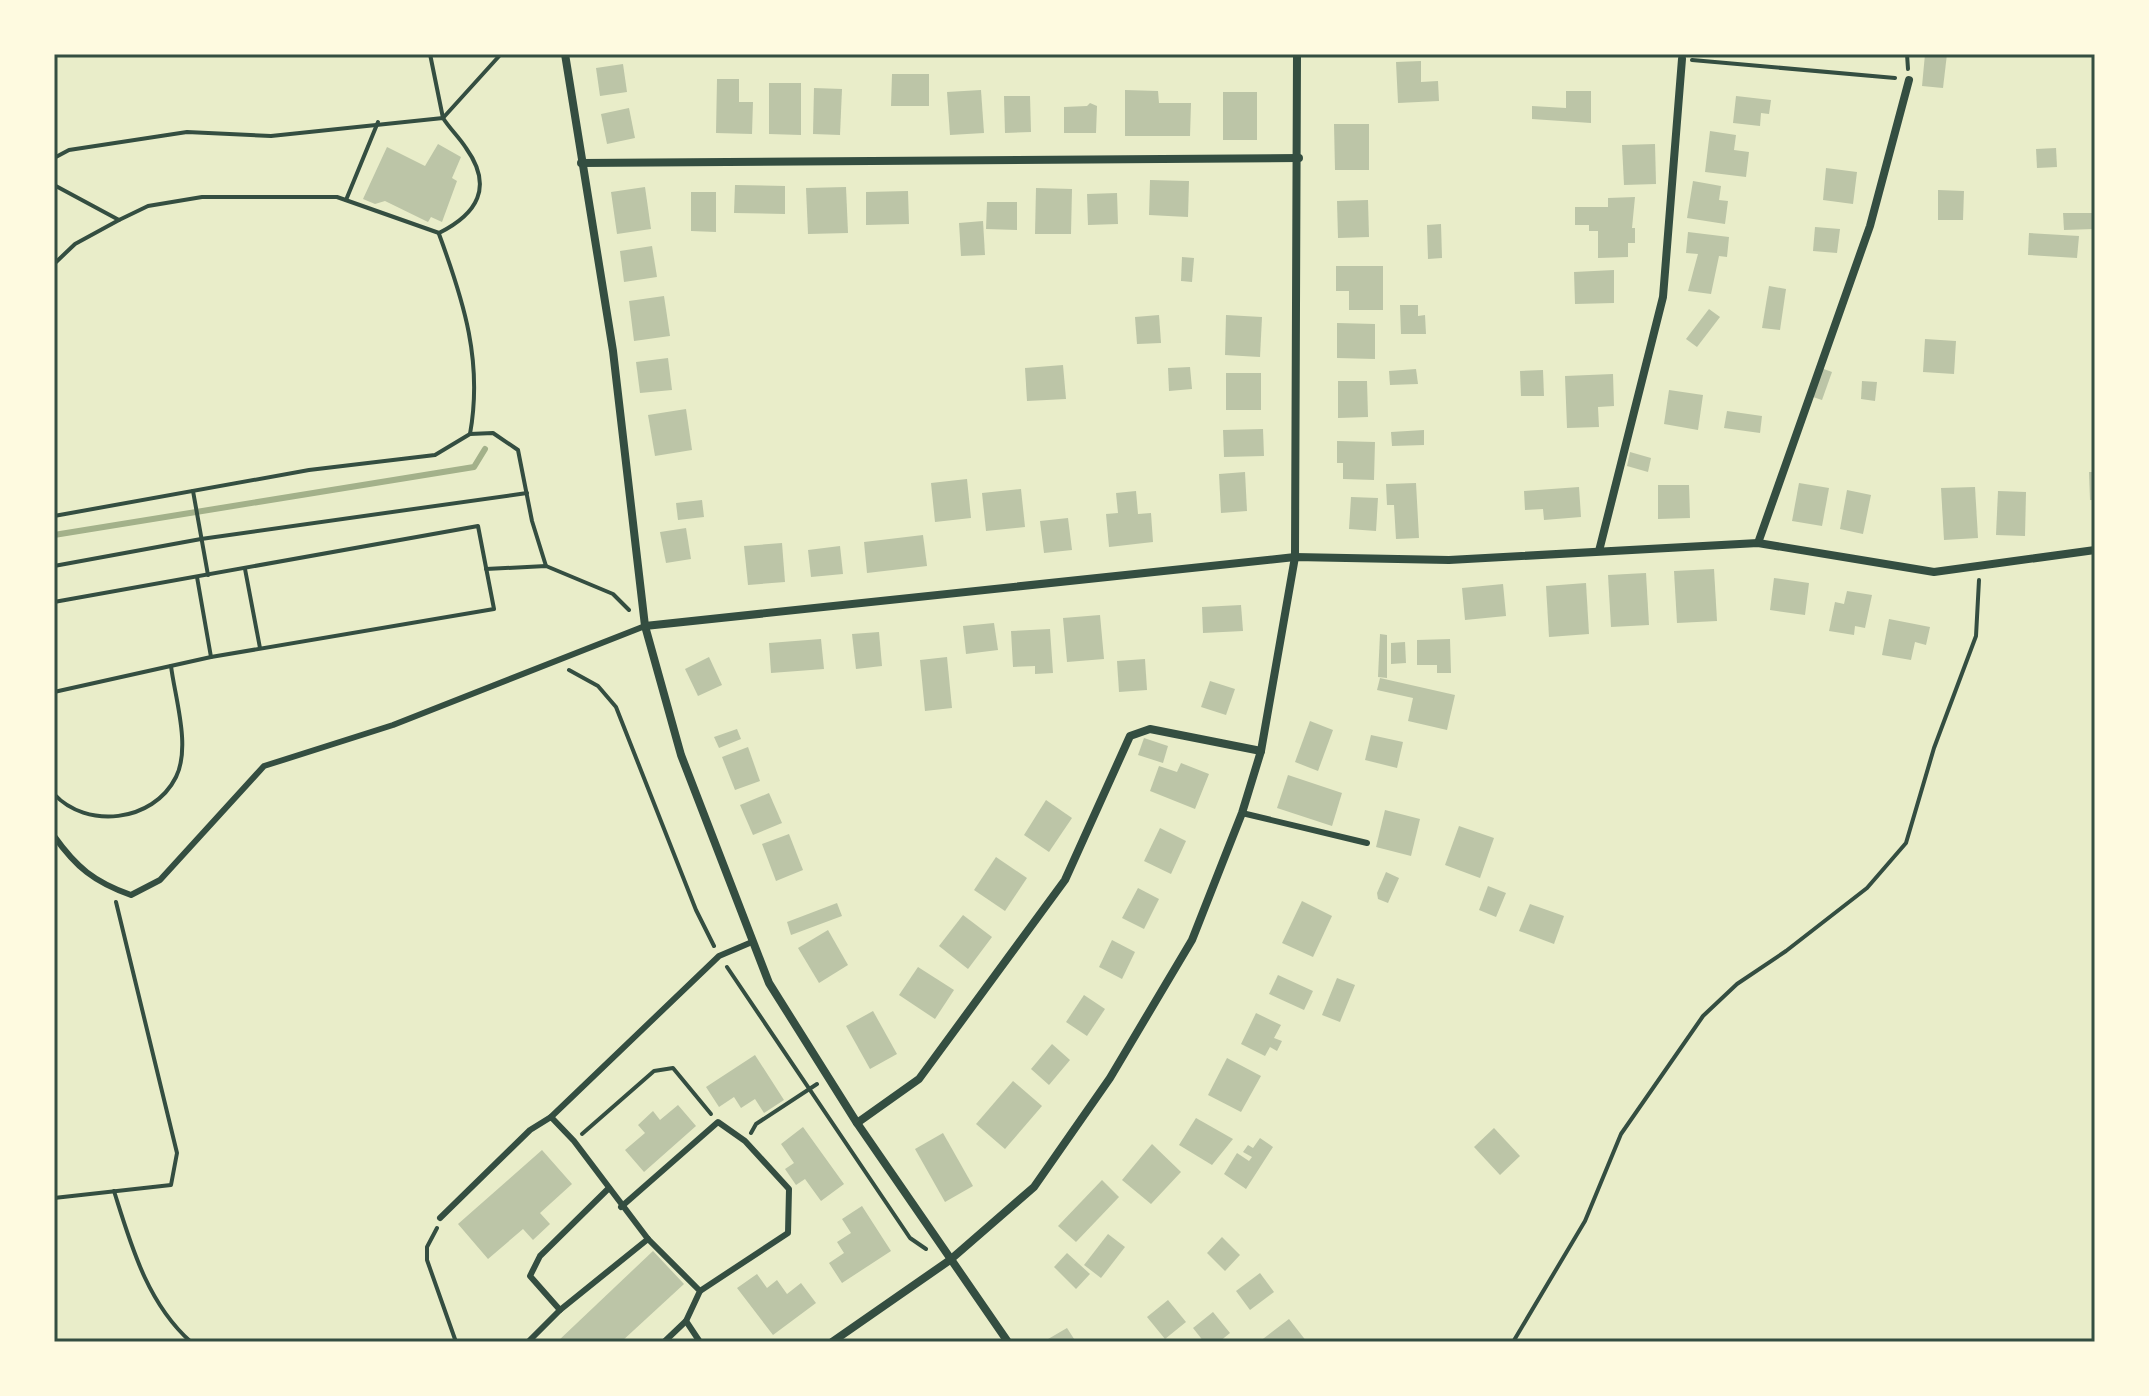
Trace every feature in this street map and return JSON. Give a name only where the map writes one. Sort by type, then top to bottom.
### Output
[{"type":"street","points":[[565,54],[613,351],[645,626],[681,755],[769,983],[857,1123],[1008,1342]]},
{"type":"street","points":[[832,1342],[950,1260],[1034,1187],[1110,1078],[1192,940],[1242,813],[1261,751],[1295,557],[1299,158],[1297,54]]},
{"type":"street","points":[[1599,551],[1663,297],[1682,59]]},
{"type":"street","points":[[1758,543],[1870,226],[1909,80]]},
{"type":"street","points":[[581,163],[1299,158]]},
{"type":"street","points":[[645,626],[1295,557],[1449,560],[1758,543],[1934,572],[2095,550]]},
{"type":"street","points":[[857,1123],[919,1079],[1065,880],[1130,736],[1150,729],[1261,751]]},
{"type":"lane","points":[[54,836],[76,867],[112,889],[131,895],[160,880],[264,766],[393,725],[645,626]]},
{"type":"lane","points":[[1242,813],[1367,843]]},
{"type":"lane","points":[[440,1218],[530,1130],[551,1117],[719,956],[752,942]]},
{"type":"lane","points":[[551,1117],[574,1141],[648,1239],[700,1291]]},
{"type":"lane","points":[[621,1207],[718,1122],[745,1141],[789,1189],[788,1233],[700,1291],[686,1321],[664,1342]]},
{"type":"lane","points":[[560,1310],[530,1276],[540,1256],[609,1188]]},
{"type":"lane","points":[[528,1342],[560,1310],[648,1239]]},
{"type":"lane","points":[[686,1321],[700,1342]]},
{"type":"path","points":[[54,264],[75,244],[148,206],[202,197],[346,200],[439,233],[461,222],[478,199],[481,177],[467,149],[443,118],[430,54]]},
{"type":"path","points":[[54,158],[69,150],[187,132],[271,136],[378,122],[443,118],[501,54]]},
{"type":"path","points":[[1682,59],[1909,80]]},
{"type":"path","points":[[346,200],[378,122]]},
{"type":"path","points":[[54,185],[119,220]]},
{"type":"path","points":[[439,233],[470,333],[477,394],[470,434]]},
{"type":"path","points":[[54,516],[309,470],[435,455],[470,434],[493,433],[518,450],[532,521],[546,566]]},
{"type":"path","points":[[193,491],[208,575]]},
{"type":"path","points":[[54,566],[200,536],[527,493]]},
{"type":"path","points":[[54,602],[478,526],[494,609],[211,657],[54,692]]},
{"type":"path","points":[[486,569],[546,566],[613,594],[645,626]]},
{"type":"path","points":[[1513,1342],[1585,1221],[1621,1134],[1703,1016],[1737,984],[1786,951],[1867,888],[1906,843],[1934,748],[1976,636],[1980,605],[1979,566]]},
{"type":"path","points":[[245,569],[260,648]]},
{"type":"path","points":[[197,577],[211,657]]},
{"type":"path","points":[[552,665],[598,686],[616,707],[696,910],[719,956],[915,1244],[950,1260]]},
{"type":"path","points":[[54,794],[67,808],[90,817],[120,817],[161,797],[177,776],[182,747],[171,666]]},
{"type":"path","points":[[54,1198],[171,1185],[177,1153],[112,889]]},
{"type":"path","points":[[574,1141],[654,1071],[673,1068],[718,1122]]},
{"type":"path","points":[[745,1141],[756,1124],[827,1077]]},
{"type":"path","points":[[114,1191],[137,1262],[160,1307],[191,1342]]},
{"type":"path","points":[[440,1218],[427,1247],[427,1260],[456,1342]]},
{"type":"building","points":[[1925,54],[1947,54],[1943,88],[1922,86]]},
{"type":"building","points":[[1421,61],[1421,82],[1438,81],[1439,101],[1398,103],[1396,62]]},
{"type":"building","points":[[623,64],[627,92],[600,96],[596,68]]},
{"type":"building","points":[[892,74],[929,74],[929,106],[891,106]]},
{"type":"building","points":[[717,79],[739,79],[739,102],[753,102],[752,134],[716,133]]},
{"type":"building","points":[[769,83],[801,83],[801,135],[769,134]]},
{"type":"building","points":[[814,88],[842,89],[840,135],[813,134]]},
{"type":"building","points":[[981,90],[984,133],[950,135],[947,92]]},
{"type":"building","points":[[1125,90],[1158,91],[1159,103],[1191,103],[1190,136],[1125,136]]},
{"type":"building","points":[[1566,91],[1591,91],[1591,123],[1532,119],[1532,106],[1566,108]]},
{"type":"building","points":[[1223,92],[1257,92],[1257,140],[1223,140]]},
{"type":"building","points":[[1004,96],[1030,96],[1031,132],[1005,133]]},
{"type":"building","points":[[1736,96],[1771,100],[1769,114],[1761,113],[1760,126],[1733,123]]},
{"type":"building","points":[[1090,103],[1097,106],[1096,133],[1064,133],[1064,107],[1087,106]]},
{"type":"building","points":[[629,108],[635,138],[607,144],[601,114]]},
{"type":"building","points":[[1334,124],[1369,124],[1369,170],[1335,170]]},
{"type":"building","points":[[1710,131],[1736,135],[1734,150],[1749,152],[1746,177],[1705,172]]},
{"type":"building","points":[[438,144],[461,157],[452,178],[457,181],[442,222],[431,217],[428,222],[385,201],[375,204],[363,199],[387,147],[425,166]]},
{"type":"building","points":[[1655,144],[1656,184],[1624,185],[1622,145]]},
{"type":"building","points":[[2056,148],[2057,167],[2037,168],[2036,149]]},
{"type":"building","points":[[1826,168],[1857,172],[1853,204],[1823,200]]},
{"type":"building","points":[[1150,180],[1189,181],[1188,217],[1149,215]]},
{"type":"building","points":[[1693,181],[1721,186],[1719,200],[1728,201],[1725,224],[1687,218]]},
{"type":"building","points":[[735,185],[785,186],[785,214],[734,213]]},
{"type":"building","points":[[645,187],[651,229],[617,234],[611,192]]},
{"type":"building","points":[[846,187],[848,233],[808,234],[806,188]]},
{"type":"building","points":[[1036,188],[1072,189],[1071,234],[1035,234]]},
{"type":"building","points":[[1938,190],[1964,191],[1963,220],[1938,220]]},
{"type":"building","points":[[908,191],[909,224],[866,225],[866,192]]},
{"type":"building","points":[[691,192],[716,192],[716,232],[691,231]]},
{"type":"building","points":[[1117,193],[1118,224],[1088,225],[1087,194]]},
{"type":"building","points":[[1635,197],[1632,228],[1635,228],[1635,243],[1628,243],[1628,257],[1598,258],[1598,231],[1589,231],[1589,225],[1575,225],[1575,207],[1608,207],[1608,198]]},
{"type":"building","points":[[1368,200],[1369,237],[1338,238],[1337,201]]},
{"type":"building","points":[[987,202],[1017,202],[1017,230],[986,229]]},
{"type":"building","points":[[2063,213],[2094,213],[2094,229],[2064,230]]},
{"type":"building","points":[[983,221],[985,255],[961,256],[959,223]]},
{"type":"building","points":[[1441,224],[1442,258],[1428,259],[1427,225]]},
{"type":"building","points":[[1815,227],[1840,229],[1837,253],[1813,251]]},
{"type":"building","points":[[1688,232],[1729,237],[1727,257],[1719,256],[1711,294],[1688,291],[1698,254],[1686,253]]},
{"type":"building","points":[[2029,233],[2079,236],[2077,258],[2028,255]]},
{"type":"building","points":[[652,246],[657,277],[624,282],[620,251]]},
{"type":"building","points":[[1182,257],[1194,258],[1192,282],[1181,281]]},
{"type":"building","points":[[1336,266],[1383,266],[1383,310],[1349,310],[1349,291],[1336,291]]},
{"type":"building","points":[[1614,270],[1614,303],[1575,304],[1574,272]]},
{"type":"building","points":[[1769,286],[1786,289],[1780,330],[1762,328]]},
{"type":"building","points":[[664,296],[670,336],[634,341],[629,301]]},
{"type":"building","points":[[1400,305],[1418,305],[1418,316],[1425,315],[1426,334],[1401,334]]},
{"type":"building","points":[[1709,309],[1720,317],[1697,347],[1686,339]]},
{"type":"building","points":[[1159,315],[1161,343],[1137,344],[1135,317]]},
{"type":"building","points":[[1226,315],[1262,317],[1260,357],[1225,355]]},
{"type":"building","points":[[1337,323],[1375,324],[1375,359],[1337,358]]},
{"type":"building","points":[[1925,339],[1956,341],[1954,374],[1923,372]]},
{"type":"building","points":[[668,358],[672,390],[640,393],[636,362]]},
{"type":"building","points":[[1063,365],[1066,399],[1027,401],[1025,368]]},
{"type":"building","points":[[1190,367],[1192,389],[1169,391],[1168,368]]},
{"type":"building","points":[[1821,368],[1832,372],[1822,400],[1810,396]]},
{"type":"building","points":[[1416,369],[1418,384],[1390,385],[1389,371]]},
{"type":"building","points":[[1543,370],[1544,396],[1521,396],[1520,371]]},
{"type":"building","points":[[1226,373],[1261,373],[1261,410],[1226,410]]},
{"type":"building","points":[[1613,374],[1614,406],[1598,407],[1599,427],[1567,428],[1565,376]]},
{"type":"building","points":[[1338,381],[1367,381],[1368,417],[1338,418]]},
{"type":"building","points":[[1862,381],[1877,382],[1875,401],[1861,399]]},
{"type":"building","points":[[1669,390],[1703,395],[1698,430],[1664,424]]},
{"type":"building","points":[[686,409],[692,450],[655,456],[648,415]]},
{"type":"building","points":[[1727,411],[1762,416],[1760,433],[1724,428]]},
{"type":"building","points":[[1263,429],[1264,456],[1224,457],[1223,430]]},
{"type":"building","points":[[1424,430],[1424,445],[1392,446],[1391,432]]},
{"type":"building","points":[[1337,441],[1375,442],[1374,480],[1343,479],[1343,463],[1337,463]]},
{"type":"building","points":[[1630,452],[1651,458],[1648,472],[1627,466]]},
{"type":"building","points":[[1245,472],[1247,511],[1221,513],[1219,474]]},
{"type":"building","points":[[2089,472],[2095,472],[2095,500],[2090,500]]},
{"type":"building","points":[[967,479],[971,518],[935,522],[931,483]]},
{"type":"building","points":[[1416,483],[1419,538],[1396,539],[1394,505],[1387,505],[1386,484]]},
{"type":"building","points":[[1799,483],[1829,488],[1822,526],[1792,521]]},
{"type":"building","points":[[1658,485],[1689,485],[1690,518],[1658,519]]},
{"type":"building","points":[[1579,487],[1581,517],[1544,520],[1543,509],[1525,510],[1524,491]]},
{"type":"building","points":[[1975,487],[1978,538],[1944,540],[1941,488]]},
{"type":"building","points":[[1021,489],[1025,527],[986,531],[982,493]]},
{"type":"building","points":[[1847,490],[1871,495],[1863,534],[1840,529]]},
{"type":"building","points":[[1136,491],[1138,514],[1151,513],[1153,542],[1109,547],[1106,514],[1118,513],[1116,493]]},
{"type":"building","points":[[1998,491],[2026,492],[2025,536],[1996,535]]},
{"type":"building","points":[[1351,497],[1378,498],[1376,531],[1349,529]]},
{"type":"building","points":[[702,500],[704,517],[678,520],[676,503]]},
{"type":"building","points":[[1068,518],[1072,550],[1044,553],[1040,521]]},
{"type":"building","points":[[686,528],[691,559],[666,563],[660,532]]},
{"type":"building","points":[[923,535],[927,566],[867,573],[864,542]]},
{"type":"building","points":[[782,543],[785,582],[748,585],[744,546]]},
{"type":"building","points":[[840,546],[843,574],[811,577],[808,550]]},
{"type":"building","points":[[1714,569],[1717,621],[1677,623],[1674,571]]},
{"type":"building","points":[[1646,573],[1649,625],[1611,627],[1608,575]]},
{"type":"building","points":[[1774,578],[1809,583],[1805,615],[1770,610]]},
{"type":"building","points":[[1586,583],[1589,634],[1549,637],[1546,586]]},
{"type":"building","points":[[1503,584],[1506,616],[1465,620],[1462,588]]},
{"type":"building","points":[[1847,591],[1872,595],[1865,628],[1855,626],[1854,635],[1829,631],[1835,602],[1844,604]]},
{"type":"building","points":[[1241,605],[1243,631],[1203,633],[1202,607]]},
{"type":"building","points":[[1100,615],[1104,659],[1067,662],[1063,618]]},
{"type":"building","points":[[1889,619],[1930,627],[1926,645],[1915,642],[1911,660],[1882,655]]},
{"type":"building","points":[[994,623],[998,650],[966,654],[963,626]]},
{"type":"building","points":[[1050,629],[1053,673],[1035,674],[1035,666],[1013,667],[1011,631]]},
{"type":"building","points":[[879,632],[882,666],[856,669],[852,634]]},
{"type":"building","points":[[1380,634],[1387,635],[1387,678],[1378,677]]},
{"type":"building","points":[[821,639],[824,669],[771,673],[769,643]]},
{"type":"building","points":[[1450,639],[1451,673],[1437,673],[1437,665],[1417,665],[1417,640]]},
{"type":"building","points":[[1405,642],[1406,663],[1391,664],[1391,643]]},
{"type":"building","points":[[709,657],[722,685],[698,696],[685,669]]},
{"type":"building","points":[[947,657],[952,708],[925,711],[920,660]]},
{"type":"building","points":[[1145,659],[1147,690],[1119,692],[1117,661]]},
{"type":"building","points":[[1380,678],[1455,695],[1447,730],[1408,721],[1413,698],[1377,690]]},
{"type":"building","points":[[1210,681],[1235,689],[1226,715],[1201,707]]},
{"type":"building","points":[[1310,721],[1333,730],[1318,771],[1295,762]]},
{"type":"building","points":[[737,729],[741,739],[719,748],[714,737]]},
{"type":"building","points":[[1371,735],[1403,742],[1397,768],[1365,760]]},
{"type":"building","points":[[1144,738],[1168,746],[1163,763],[1138,755]]},
{"type":"building","points":[[748,747],[760,781],[735,790],[722,757]]},
{"type":"building","points":[[1181,763],[1209,774],[1195,809],[1150,791],[1159,766],[1177,772]]},
{"type":"building","points":[[1288,775],[1342,793],[1332,826],[1277,808]]},
{"type":"building","points":[[769,793],[782,823],[753,835],[740,805]]},
{"type":"building","points":[[1046,800],[1072,818],[1049,852],[1024,835]]},
{"type":"building","points":[[1385,810],[1420,819],[1411,856],[1376,847]]},
{"type":"building","points":[[1459,826],[1494,838],[1480,878],[1445,865]]},
{"type":"building","points":[[1160,828],[1186,841],[1171,874],[1144,861]]},
{"type":"building","points":[[789,834],[803,870],[776,881],[762,844]]},
{"type":"building","points":[[996,857],[1027,878],[1005,911],[974,890]]},
{"type":"building","points":[[1386,872],[1399,878],[1388,903],[1378,899],[1377,893]]},
{"type":"building","points":[[1488,886],[1506,893],[1496,917],[1479,910]]},
{"type":"building","points":[[1138,888],[1159,899],[1144,929],[1122,918]]},
{"type":"building","points":[[1302,901],[1332,916],[1313,957],[1282,943]]},
{"type":"building","points":[[837,903],[842,916],[791,935],[787,922]]},
{"type":"building","points":[[1530,904],[1564,916],[1554,944],[1519,931]]},
{"type":"building","points":[[963,915],[992,937],[968,969],[939,946]]},
{"type":"building","points":[[828,930],[848,965],[819,983],[798,948]]},
{"type":"building","points":[[1112,940],[1135,952],[1122,979],[1099,967]]},
{"type":"building","points":[[918,967],[954,990],[935,1019],[899,995]]},
{"type":"building","points":[[1278,975],[1313,991],[1304,1010],[1269,994]]},
{"type":"building","points":[[1337,978],[1355,985],[1340,1022],[1322,1015]]},
{"type":"building","points":[[1084,995],[1105,1009],[1087,1036],[1066,1022]]},
{"type":"building","points":[[873,1011],[897,1054],[870,1069],[846,1026]]},
{"type":"building","points":[[1256,1013],[1281,1025],[1274,1038],[1282,1041],[1277,1051],[1270,1047],[1265,1056],[1241,1044]]},
{"type":"building","points":[[1052,1044],[1070,1060],[1049,1085],[1031,1069]]},
{"type":"building","points":[[755,1055],[784,1100],[764,1113],[755,1099],[741,1108],[734,1097],[719,1107],[706,1087]]},
{"type":"building","points":[[1227,1058],[1261,1076],[1241,1112],[1208,1095]]},
{"type":"building","points":[[1013,1081],[1042,1106],[1005,1149],[976,1124]]},
{"type":"building","points":[[678,1105],[696,1126],[644,1172],[625,1150],[645,1133],[638,1125],[653,1111],[660,1120]]},
{"type":"building","points":[[1196,1118],[1233,1139],[1212,1165],[1179,1145]]},
{"type":"building","points":[[803,1127],[844,1184],[821,1201],[805,1179],[796,1185],[785,1169],[794,1163],[781,1144]]},
{"type":"building","points":[[1494,1128],[1520,1156],[1500,1175],[1474,1147]]},
{"type":"building","points":[[943,1133],[973,1186],[945,1202],[915,1149]]},
{"type":"building","points":[[1260,1138],[1273,1147],[1246,1189],[1224,1174],[1237,1153],[1249,1161],[1252,1157],[1243,1152],[1248,1145],[1253,1148]]},
{"type":"building","points":[[1152,1144],[1181,1172],[1151,1204],[1122,1180]]},
{"type":"building","points":[[542,1150],[572,1184],[540,1213],[550,1224],[533,1240],[523,1229],[488,1259],[458,1224]]},
{"type":"building","points":[[1102,1180],[1119,1197],[1076,1242],[1058,1226]]},
{"type":"building","points":[[862,1206],[891,1251],[842,1283],[829,1263],[844,1253],[837,1242],[851,1233],[842,1219]]},
{"type":"building","points":[[1108,1234],[1125,1247],[1101,1278],[1084,1265]]},
{"type":"building","points":[[1222,1237],[1240,1255],[1225,1271],[1207,1253]]},
{"type":"building","points":[[653,1251],[684,1284],[621,1342],[557,1342]]},
{"type":"building","points":[[1067,1253],[1090,1274],[1076,1289],[1054,1267]]},
{"type":"building","points":[[1260,1273],[1274,1292],[1250,1310],[1236,1291]]},
{"type":"building","points":[[757,1274],[767,1288],[777,1280],[787,1294],[801,1283],[816,1303],[773,1335],[737,1288]]},
{"type":"building","points":[[1168,1300],[1186,1322],[1165,1339],[1147,1317]]},
{"type":"building","points":[[1213,1312],[1230,1333],[1219,1342],[1204,1342],[1193,1328]]},
{"type":"building","points":[[1289,1319],[1307,1342],[1259,1342]]},
{"type":"building","points":[[1067,1328],[1076,1342],[1043,1342]]},
{"type":"waterway","points":[[54,535],[474,467],[485,449]]}]
